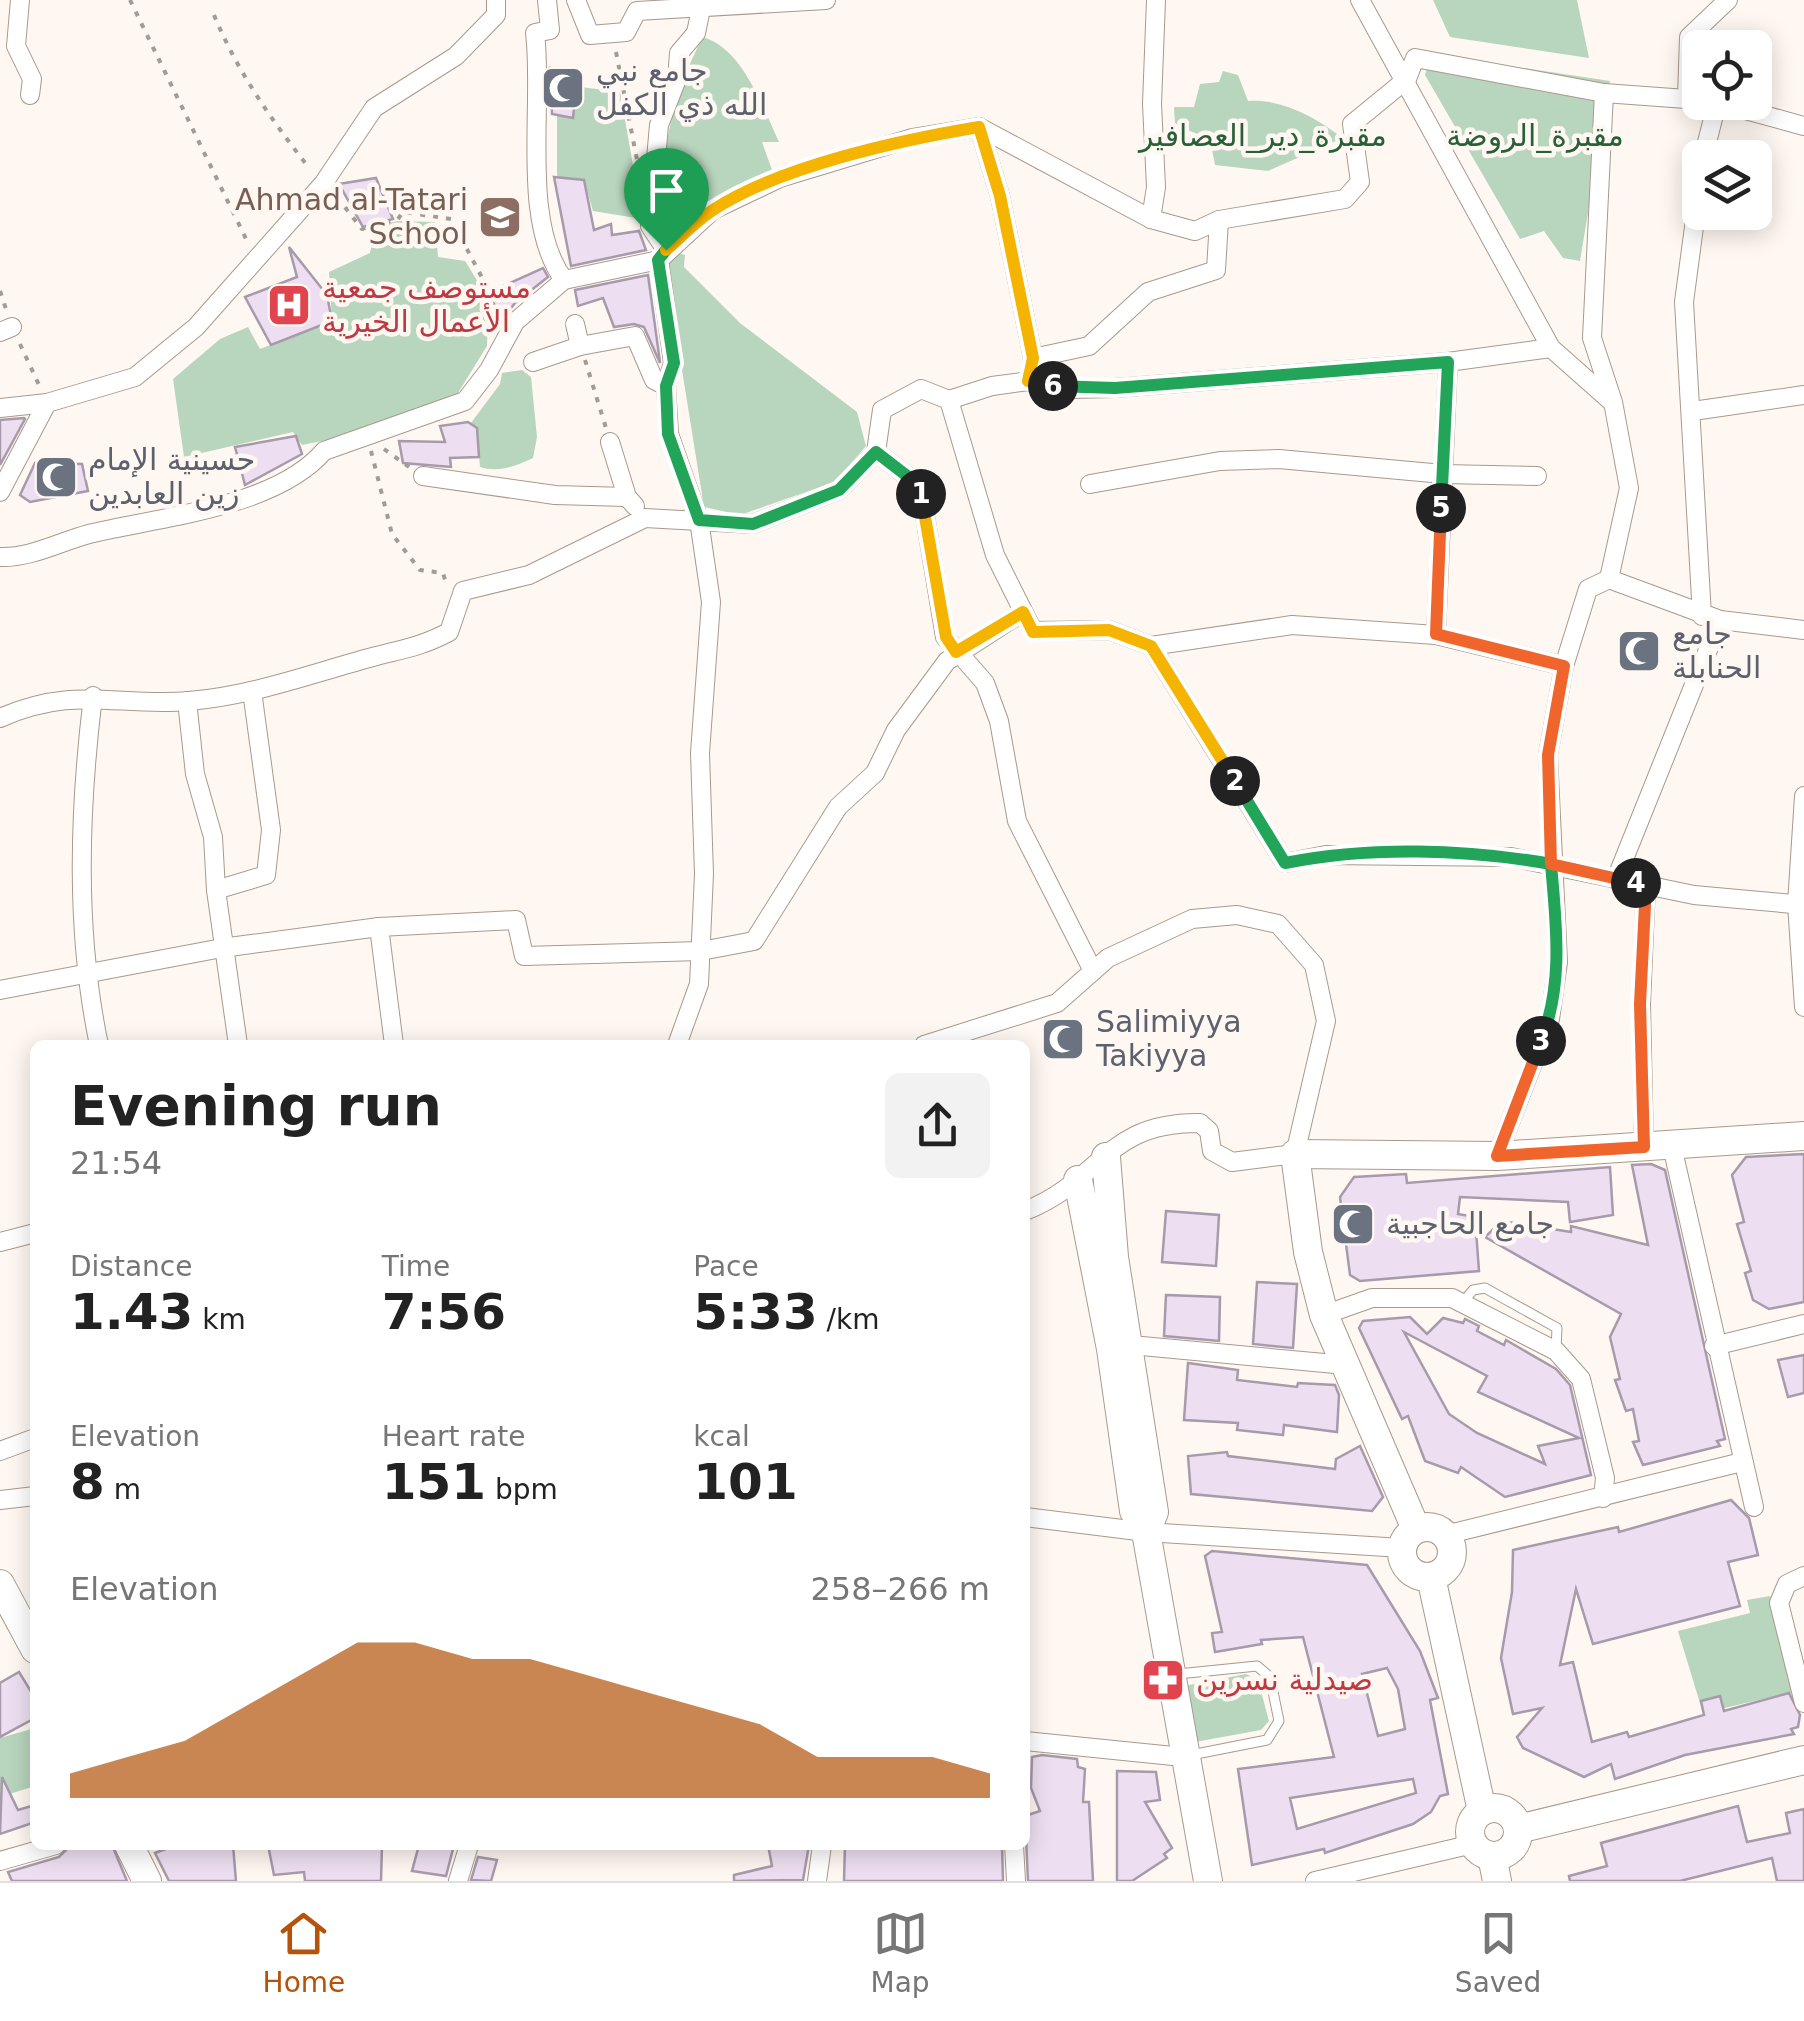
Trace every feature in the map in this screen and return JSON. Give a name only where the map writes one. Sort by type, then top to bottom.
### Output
[{"type":"street","points":[[20,0],[16,46],[32,79],[30,95]]},
{"type":"street","points":[[0,408],[48,403],[135,377],[196,327],[319,189],[374,108],[456,56],[496,15],[496,0]]},
{"type":"street","points":[[547,0],[550,30],[535,34],[539,190],[548,258],[564,280]]},
{"type":"street","points":[[576,0],[590,35],[626,32],[638,11],[702,4],[826,0]]},
{"type":"street","points":[[1151,218],[1156,187],[1152,104],[1156,0]]},
{"type":"street","points":[[1360,0],[1407,79],[1550,348],[1613,402]]},
{"type":"street","points":[[1696,30],[1728,0]]},
{"type":"street","points":[[678,1040],[699,984],[704,874],[700,753],[711,602],[699,520],[668,434],[666,386],[674,363],[662,255],[650,226],[658,125],[676,79],[680,54],[696,33],[702,4]]},
{"type":"street","points":[[0,558],[16,558],[88,534],[159,522],[259,492],[314,463],[324,451],[465,401],[516,322],[564,280],[662,255],[713,210],[780,178],[912,138],[979,127],[1151,218],[1195,231],[1219,220],[1345,199],[1360,182],[1352,124],[1407,79],[1415,58],[1604,93],[1682,98]]},
{"type":"street","points":[[1604,93],[1592,338],[1613,402],[1629,488],[1609,579]]},
{"type":"street","points":[[1772,118],[1804,126]]},
{"type":"street","points":[[979,127],[1000,196],[1033,358],[1028,381]]},
{"type":"street","points":[[1033,358],[1089,346],[1148,292],[1216,270],[1219,220]]},
{"type":"street","points":[[1616,879],[1711,618],[1684,302],[1694,230]]},
{"type":"street","points":[[575,324],[580,346]]},
{"type":"street","points":[[532,362],[580,346],[635,336],[654,380],[666,386]]},
{"type":"street","points":[[0,718],[34,703],[93,696],[187,701],[252,691],[374,656],[416,650],[449,632],[464,591],[529,575],[644,518],[753,524],[839,490],[876,452],[882,410],[921,389],[950,400],[992,386],[1028,381],[1070,389],[1115,388],[1448,362],[1550,348]]},
{"type":"street","points":[[1436,634],[1448,362]]},
{"type":"street","points":[[1693,411],[1804,395]]},
{"type":"street","points":[[950,400],[995,555],[1033,632],[1109,630],[1151,646],[1292,625],[1436,634],[1564,666]]},
{"type":"street","points":[[0,492],[48,403]]},
{"type":"street","points":[[610,442],[627,497],[644,518]]},
{"type":"street","points":[[876,452],[920,486],[946,637],[985,683],[999,721],[1017,822],[1094,971]]},
{"type":"street","points":[[1090,484],[1220,461],[1279,459],[1442,474],[1537,476]]},
{"type":"street","points":[[422,476],[555,495],[627,497]]},
{"type":"street","points":[[1497,1156],[1550,1019],[1558,962],[1548,755],[1564,666],[1588,589],[1609,579],[1711,618],[1804,630]]},
{"type":"street","points":[[0,990],[222,948],[379,928],[516,920],[524,956],[701,951],[754,941],[838,807],[875,773],[896,730],[956,652],[1023,612]]},
{"type":"street","points":[[1151,646],[1285,863],[1326,855],[1422,853],[1551,864],[1694,895],[1801,904]]},
{"type":"street","points":[[216,890],[266,875],[271,830],[252,691]]},
{"type":"street","points":[[93,696],[83,776],[84,976],[98,1040]]},
{"type":"street","points":[[187,701],[195,774],[214,838],[222,948],[237,1040]]},
{"type":"street","points":[[1804,796],[1804,1007]]},
{"type":"street","points":[[1644,1147],[1640,1004],[1646,885]]},
{"type":"street","points":[[940,1040],[1057,1003],[1108,958],[1192,919],[1237,915],[1278,924],[1314,964],[1326,1021],[1295,1154],[1308,1252],[1324,1316],[1346,1364],[1409,1539],[1402,1558],[1413,1573],[1431,1577]]},
{"type":"street","points":[[379,928],[393,1040]]},
{"type":"street","points":[[1030,1209],[1054,1198],[1128,1136],[1150,1126],[1187,1122],[1200,1122],[1209,1131],[1212,1151],[1232,1162],[1295,1154],[1497,1156],[1804,1136]]},
{"type":"street","points":[[1672,1146],[1714,1346],[1754,1506]]},
{"type":"street","points":[[1106,1157],[1101,1244],[1111,1349],[1134,1512],[1146,1532],[1168,1676],[1208,1881]]},
{"type":"street","points":[[1078,1180],[1131,1346],[1154,1512],[1146,1532]]},
{"type":"street","points":[[0,1242],[30,1234]]},
{"type":"street","points":[[1324,1316],[1372,1298],[1464,1301],[1556,1351],[1581,1379],[1605,1478],[1603,1498]]},
{"type":"street","points":[[1714,1346],[1804,1324]]},
{"type":"street","points":[[1131,1346],[1346,1364]]},
{"type":"street","points":[[0,1451],[30,1440]]},
{"type":"street","points":[[1030,1518],[1146,1532],[1409,1539],[1431,1527],[1445,1535],[1742,1462]]},
{"type":"street","points":[[0,1500],[30,1497]]},
{"type":"street","points":[[1431,1577],[1451,1560],[1445,1535]]},
{"type":"street","points":[[1804,1576],[1787,1584],[1778,1604],[1804,1703]]},
{"type":"street","points":[[1431,1577],[1482,1811],[1470,1829],[1487,1860]]},
{"type":"street","points":[[0,1585],[19,1635]]},
{"type":"street","points":[[1030,1742],[1183,1757]]},
{"type":"street","points":[[1518,1829],[1804,1760]]},
{"type":"street","points":[[1482,1811],[1505,1810],[1518,1829]]},
{"type":"street","points":[[1315,1881],[1487,1860],[1511,1849],[1518,1829]]},
{"type":"street","points":[[0,1861],[38,1850]]},
{"type":"street","points":[[132,1850],[147,1881]]},
{"type":"street","points":[[458,1881],[467,1850]]},
{"type":"street","points":[[818,1881],[821,1850]]},
{"type":"street","points":[[1014,1850],[1016,1881]]},
{"type":"lane","points":[[1168,1676],[1257,1666],[1270,1677],[1279,1721],[1267,1740],[1183,1757]]},
{"type":"path","points":[[130,0],[257,263]]},
{"type":"path","points":[[214,14],[227,48],[323,197],[330,193],[345,203],[362,229],[398,218],[403,212],[452,219],[486,286],[493,322],[505,342]]},
{"type":"path","points":[[605,34],[620,58],[638,165],[653,190]]},
{"type":"path","points":[[6,330],[48,403]]},
{"type":"path","points":[[580,346],[610,442]]},
{"type":"path","points":[[368,438],[422,476]]},
{"type":"path","points":[[368,438],[392,534],[420,570],[444,572],[454,612]]},
{"type":"green space","points":[[1433,0],[1577,0],[1589,58],[1450,37]]},
{"type":"green space","points":[[703,37],[717,43],[740,66],[779,142],[762,142],[772,170],[665,231],[659,223],[670,127],[683,82]]},
{"type":"green space","name":"مقبرة_الروضة","points":[[1430,54],[1610,81],[1580,261],[1563,258],[1544,231],[1520,239],[1425,75]]},
{"type":"green space","name":"مقبرة_دير_العصافير","points":[[1223,71],[1238,75],[1248,101],[1274,103],[1298,111],[1343,138],[1268,171],[1215,165],[1210,139],[1175,125],[1174,107],[1194,107],[1200,84],[1219,82]]},
{"type":"green space","points":[[581,87],[620,92],[636,182],[643,197],[636,218],[593,211],[584,180],[557,177],[557,116],[573,118]]},
{"type":"green space","points":[[397,221],[435,222],[438,257],[465,261],[488,298],[487,346],[456,396],[347,436],[302,445],[293,432],[184,457],[173,379],[220,339],[248,327],[260,349],[332,321],[329,272],[370,253],[376,227]]},
{"type":"green space","points":[[675,252],[685,255],[684,267],[740,323],[857,412],[866,446],[835,482],[740,515],[704,507],[665,264]]},
{"type":"green space","points":[[522,370],[531,377],[537,437],[533,458],[500,469],[480,467],[477,428],[471,423],[500,384],[502,373]]},
{"type":"green space","points":[[1770,1596],[1793,1692],[1703,1713],[1678,1631],[1750,1613],[1747,1600]]},
{"type":"green space","points":[[1246,1674],[1258,1680],[1269,1721],[1261,1730],[1195,1742],[1184,1686]]},
{"type":"green space","points":[[30,1729],[30,1788],[0,1797],[0,1738]]},
{"type":"building","points":[[550,68],[578,72],[573,118],[552,114]]},
{"type":"building","points":[[554,177],[584,180],[594,230],[611,224],[612,235],[639,231],[646,250],[571,266]]},
{"type":"building","points":[[376,178],[393,219],[363,227],[339,184]]},
{"type":"building","points":[[289,247],[327,295],[332,321],[271,345],[245,297],[297,277]]},
{"type":"building","points":[[543,268],[548,277],[515,303],[500,322],[490,292]]},
{"type":"building","points":[[648,275],[660,363],[644,327],[614,327],[603,298],[578,306],[575,290]]},
{"type":"building","points":[[25,419],[0,465],[0,420]]},
{"type":"building","points":[[468,422],[477,428],[479,457],[450,458],[451,467],[403,463],[399,441],[445,442],[440,426]]},
{"type":"building","points":[[296,436],[302,454],[245,485],[235,447]]},
{"type":"building","name":"حسينية الإمام زين العابدين","points":[[35,463],[82,464],[88,491],[30,502],[20,495]]},
{"type":"building","points":[[1804,1154],[1804,1302],[1769,1309],[1753,1300],[1745,1273],[1751,1271],[1737,1224],[1744,1222],[1732,1175],[1746,1157]]},
{"type":"building","points":[[1651,1164],[1665,1170],[1725,1439],[1717,1441],[1720,1446],[1643,1465],[1633,1442],[1639,1441],[1633,1409],[1626,1411],[1615,1380],[1620,1379],[1610,1337],[1621,1314],[1485,1237],[1502,1221],[1571,1232],[1571,1226],[1648,1245],[1632,1165]]},
{"type":"building","points":[[1610,1167],[1613,1215],[1570,1222],[1568,1202],[1460,1197],[1458,1214],[1475,1217],[1479,1271],[1360,1281],[1350,1275],[1340,1197],[1354,1177],[1406,1174],[1407,1183]]},
{"type":"building","points":[[1166,1211],[1219,1215],[1216,1266],[1162,1262]]},
{"type":"building","points":[[1257,1282],[1297,1284],[1293,1348],[1253,1344]]},
{"type":"building","points":[[1166,1295],[1220,1297],[1219,1341],[1164,1336]]},
{"type":"building","points":[[1410,1317],[1427,1334],[1443,1318],[1463,1323],[1465,1319],[1479,1326],[1477,1331],[1504,1345],[1506,1340],[1556,1369],[1570,1385],[1591,1475],[1505,1497],[1461,1467],[1458,1473],[1425,1461],[1408,1416],[1402,1419],[1359,1328],[1363,1321]],"holes":[[[1404,1332],[1487,1376],[1478,1392],[1579,1438],[1538,1446],[1545,1464],[1477,1433],[1449,1414]]]},
{"type":"building","points":[[1804,1355],[1804,1393],[1788,1397],[1778,1360]]},
{"type":"building","points":[[1188,1363],[1238,1370],[1237,1380],[1297,1387],[1298,1383],[1335,1385],[1339,1395],[1337,1432],[1284,1425],[1283,1435],[1237,1430],[1238,1423],[1184,1420]]},
{"type":"building","points":[[1360,1446],[1383,1497],[1372,1511],[1191,1494],[1188,1456],[1227,1452],[1228,1456],[1335,1469],[1336,1459]]},
{"type":"building","points":[[1731,1500],[1749,1518],[1758,1555],[1728,1562],[1740,1606],[1593,1644],[1576,1589],[1560,1665],[1573,1662],[1592,1742],[1627,1732],[1629,1737],[1704,1715],[1701,1701],[1720,1696],[1724,1711],[1789,1693],[1800,1715],[1798,1727],[1791,1729],[1794,1734],[1685,1755],[1615,1779],[1611,1764],[1584,1777],[1523,1748],[1517,1737],[1542,1708],[1513,1714],[1501,1658],[1512,1592],[1513,1550],[1618,1527],[1619,1532]]},
{"type":"building","points":[[1212,1551],[1367,1565],[1420,1651],[1438,1698],[1430,1700],[1448,1794],[1440,1796],[1431,1812],[1413,1824],[1325,1853],[1324,1849],[1252,1865],[1238,1769],[1334,1757],[1303,1637],[1261,1640],[1262,1644],[1215,1652],[1212,1633],[1222,1632],[1205,1556]],"holes":[[[1387,1668],[1398,1689],[1405,1729],[1378,1736],[1362,1674]],[[1413,1779],[1416,1793],[1297,1829],[1290,1798]]]},
{"type":"building","points":[[19,1672],[30,1690],[30,1721],[0,1737],[0,1683]]},
{"type":"building","points":[[1032,1757],[1077,1759],[1078,1767],[1085,1769],[1083,1802],[1089,1802],[1093,1881],[1028,1881],[1030,1814],[1040,1811],[1031,1788]]},
{"type":"building","points":[[1117,1771],[1156,1772],[1160,1800],[1145,1802],[1172,1848],[1164,1854],[1167,1858],[1132,1881],[1117,1881]]},
{"type":"building","points":[[2,1777],[18,1810],[30,1806],[30,1824],[0,1834]]},
{"type":"building","points":[[1738,1806],[1747,1842],[1790,1833],[1786,1813],[1804,1809],[1804,1881],[1777,1881],[1772,1858],[1680,1881],[1570,1881],[1569,1876],[1607,1866],[1601,1843]]},
{"type":"building","points":[[66,1850],[114,1850],[127,1881],[12,1881],[8,1872],[59,1857]]},
{"type":"building","points":[[233,1850],[236,1881],[169,1881],[155,1853]]},
{"type":"building","points":[[269,1850],[382,1850],[381,1881],[305,1881],[304,1872],[274,1875]]},
{"type":"building","points":[[418,1850],[453,1850],[446,1876],[412,1871]]},
{"type":"building","points":[[769,1850],[808,1850],[803,1880],[734,1881],[734,1875],[772,1866]]},
{"type":"building","points":[[845,1850],[1002,1850],[1003,1881],[844,1881]]},
{"type":"building","points":[[478,1857],[497,1860],[491,1881],[471,1880]]},
{"type":"place","name":"جامع نبي الله ذي الكفل","points":[[563,88]]},
{"type":"place","name":"Ahmad al-Tatari School","points":[[500,217]]},
{"type":"place","name":"مستوصف جمعية الأعمال الخيرية","points":[[289,305]]},
{"type":"place","name":"حسينية الإمام زين العابدين","points":[[56,477]]},
{"type":"place","name":"جامع الحنابلة","points":[[1639,651]]},
{"type":"place","name":"Salimiyya Takiyya","points":[[1063,1039]]},
{"type":"place","name":"جامع الحاجبية","points":[[1353,1224]]},
{"type":"place","name":"صيدلية نسرين","points":[[1163,1680]]},
{"type":"route","points":[[666,250],[658,260],[674,363],[666,386],[668,434],[699,520],[753,524],[839,490],[876,452],[920,486],[946,637],[956,652],[1023,612],[1033,632],[1109,630],[1151,646],[1285,863],[1326,855],[1422,853],[1511,857],[1551,864],[1558,962],[1550,1019],[1497,1156],[1644,1147],[1640,1004],[1646,885],[1551,864],[1548,755],[1564,666],[1436,634],[1448,362],[1115,388],[1070,389],[1028,381],[1033,358],[1013,277],[1000,196],[979,127],[912,138],[780,178],[713,210],[666,250]]}]
